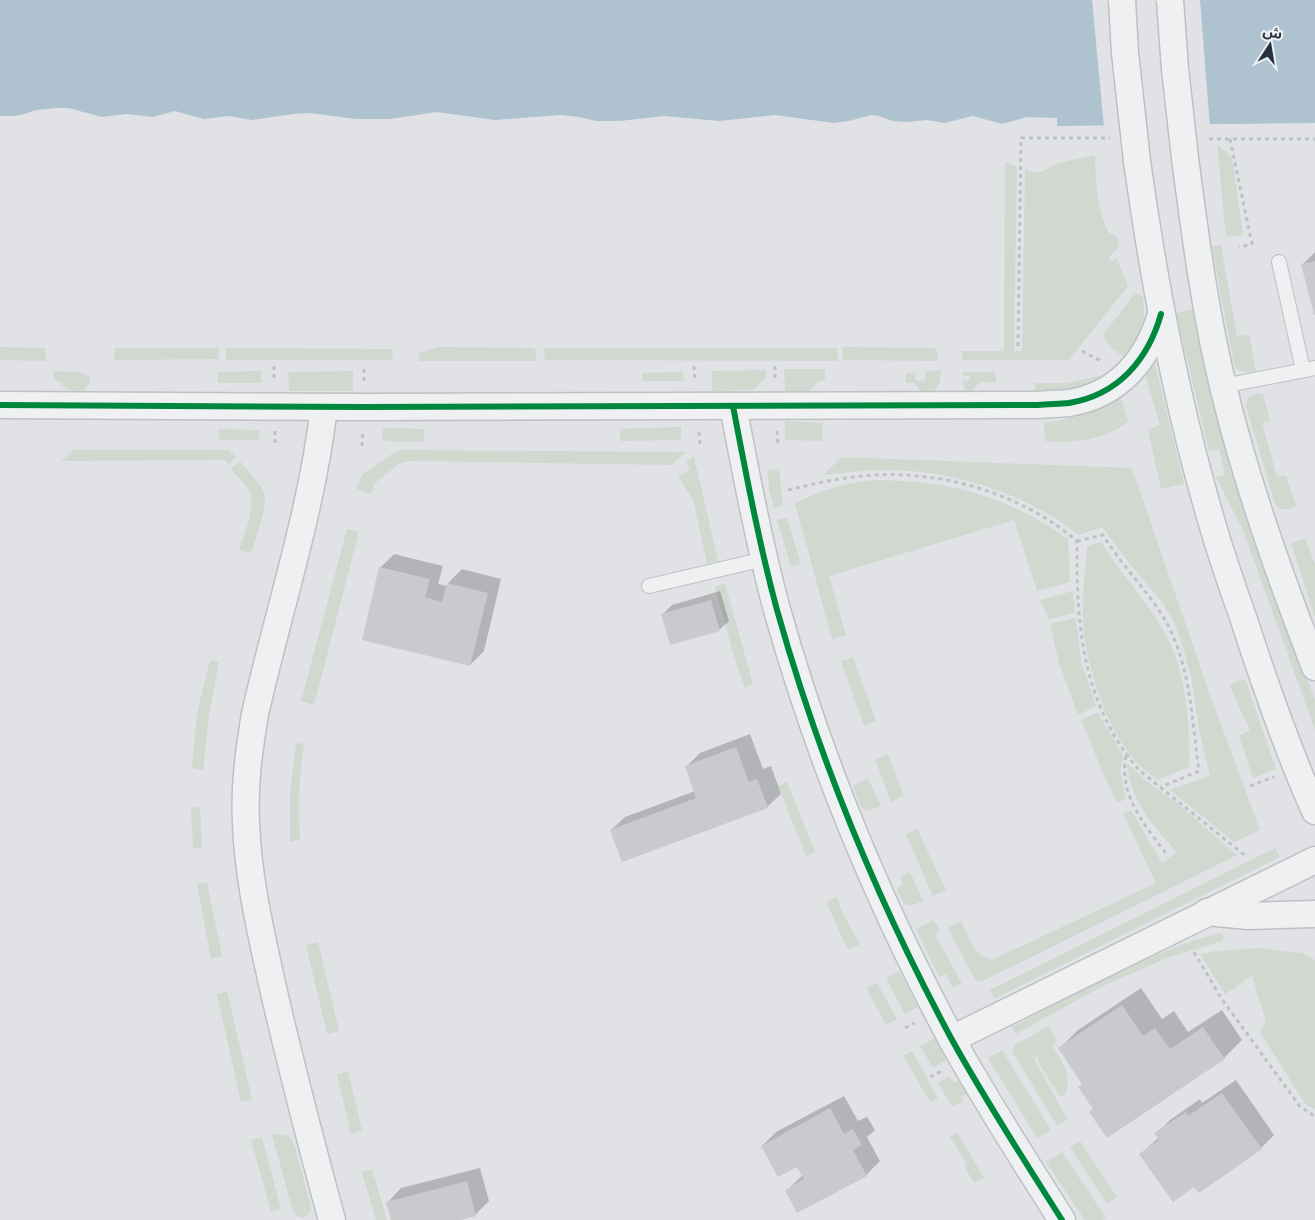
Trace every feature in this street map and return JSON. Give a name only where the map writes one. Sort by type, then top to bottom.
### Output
[{"type":"street","points":[[1122,0],[1137,161],[1161,314],[1178,395],[1212,524],[1290,752],[1314,808]]},
{"type":"street","points":[[1170,0],[1175,69],[1193,148],[1202,274],[1223,386],[1261,516],[1315,667]]},
{"type":"street","points":[[0,405],[324,407],[1038,405],[1075,401],[1097,394],[1110,387],[1134,368],[1151,343],[1161,314]]},
{"type":"street","points":[[733,406],[764,559],[794,665],[835,784],[899,935],[952,1039],[1007,1133],[1062,1220]]},
{"type":"street","points":[[324,407],[317,460],[309,498],[254,714],[246,786],[246,822],[252,886],[260,930],[304,1118],[332,1220]]},
{"type":"street","points":[[952,1039],[1315,860]]},
{"type":"street","points":[[1207,912],[1248,916],[1315,914]]},
{"type":"lane","points":[[1223,386],[1309,369],[1279,262]]},
{"type":"lane","points":[[649,586],[764,559]]},
{"type":"path","points":[[1018,346],[1022,138],[1111,138]]},
{"type":"path","points":[[1193,148],[1230,139],[1315,139]]},
{"type":"path","points":[[1230,139],[1252,244],[1239,247]]},
{"type":"path","points":[[274,366],[274,390]]},
{"type":"path","points":[[788,490],[852,477],[877,475],[929,478],[979,489],[1027,507],[1049,520],[1077,541],[1103,535],[1121,562],[1158,609],[1175,642],[1182,661],[1192,712],[1198,771],[1160,787]]},
{"type":"path","points":[[1077,541],[1078,602],[1085,662],[1099,705],[1126,755],[1145,775],[1246,857]]},
{"type":"path","points":[[1126,755],[1125,779],[1133,804],[1146,828],[1168,856]]},
{"type":"path","points":[[1194,952],[1232,1014],[1301,1108],[1310,1112],[1315,1118]]},
{"type":"shaded area","points":[[1217,144],[1232,157],[1243,235],[1226,237]]},
{"type":"shaded area","points":[[1095,155],[1097,195],[1101,214],[1109,233],[1116,236],[1119,243],[1116,250],[1109,257],[1111,261],[1117,258],[1128,286],[1069,360],[963,360],[961,351],[1004,351],[1005,162],[1017,167],[1014,351],[1022,351],[1025,169],[1041,172],[1058,163]]},
{"type":"shaded area","points":[[1221,245],[1237,336],[1249,334],[1256,371],[1244,372],[1234,365],[1212,247]]},
{"type":"shaded area","points":[[1135,294],[1141,295],[1143,298],[1144,317],[1142,331],[1127,360],[1109,345],[1104,333]]},
{"type":"shaded area","points":[[1193,309],[1231,472],[1315,700],[1315,730],[1243,530],[1216,477],[1225,474],[1219,449],[1209,451],[1176,313]]},
{"type":"shaded area","points":[[0,347],[45,348],[46,361],[0,360]]},
{"type":"shaded area","points":[[438,347],[535,348],[537,361],[419,361],[419,353]]},
{"type":"shaded area","points":[[842,347],[936,348],[939,361],[843,360]]},
{"type":"shaded area","points":[[115,348],[219,348],[219,359],[114,360]]},
{"type":"shaded area","points":[[226,348],[393,349],[392,360],[226,360]]},
{"type":"shaded area","points":[[543,348],[837,348],[838,361],[545,360]]},
{"type":"shaded area","points":[[1155,364],[1184,484],[1161,489],[1148,430],[1160,425],[1145,374]]},
{"type":"shaded area","points":[[784,369],[825,369],[825,380],[819,381],[808,391],[785,391]]},
{"type":"shaded area","points":[[766,370],[766,378],[753,390],[712,391],[712,371]]},
{"type":"shaded area","points":[[941,370],[940,382],[933,392],[921,392],[914,383],[906,383],[906,373],[916,373],[915,380],[925,381],[926,371]]},
{"type":"shaded area","points":[[54,371],[81,372],[89,377],[90,383],[84,390],[70,390],[59,381],[54,380]]},
{"type":"shaded area","points":[[261,371],[261,383],[218,383],[218,372]]},
{"type":"shaded area","points":[[353,371],[353,391],[289,391],[288,372]]},
{"type":"shaded area","points":[[683,372],[684,381],[643,381],[642,373]]},
{"type":"shaded area","points":[[963,372],[995,372],[996,382],[980,382],[971,392],[965,388],[963,382],[963,380],[969,381],[970,376],[963,376]]},
{"type":"shaded area","points":[[1102,375],[1107,382],[1072,390],[1036,391],[1034,383],[1068,383]]},
{"type":"shaded area","points":[[1257,393],[1263,394],[1270,421],[1262,423],[1277,477],[1286,475],[1296,506],[1287,509],[1280,509],[1275,504],[1246,406],[1248,398]]},
{"type":"shaded area","points":[[1121,397],[1128,422],[1118,428],[1099,437],[1078,441],[1045,441],[1044,423],[1084,414]]},
{"type":"shaded area","points":[[785,421],[823,423],[822,441],[785,440]]},
{"type":"shaded area","points":[[681,427],[681,440],[620,441],[620,429]]},
{"type":"shaded area","points":[[383,428],[424,429],[424,442],[382,441]]},
{"type":"shaded area","points":[[219,429],[259,430],[259,440],[219,440]]},
{"type":"shaded area","points":[[74,450],[229,450],[236,457],[229,464],[225,460],[61,461]]},
{"type":"shaded area","points":[[402,450],[686,452],[671,465],[408,461],[399,464],[375,483],[371,494],[357,489],[362,475],[392,454]]},
{"type":"shaded area","points":[[694,456],[718,561],[707,563],[693,499],[678,477],[690,469],[686,462]]},
{"type":"shaded area","points":[[842,457],[1132,468],[1209,692],[1260,830],[1234,842],[1170,790],[1210,776],[1199,730],[1192,682],[1182,643],[1164,605],[1102,527],[1079,535],[1057,519],[1034,506],[984,485],[957,478],[903,470],[876,470],[823,475]]},
{"type":"shaded area","points":[[240,461],[262,488],[265,497],[263,513],[251,553],[239,550],[252,504],[249,491],[231,469]]},
{"type":"shaded area","points":[[779,469],[783,506],[774,508],[769,489],[768,470]]},
{"type":"shaded area","points":[[877,480],[904,481],[954,488],[1000,502],[1023,512],[1068,539],[1070,582],[1037,591],[1014,520],[829,576],[846,635],[832,639],[795,503],[835,487]]},
{"type":"shaded area","points":[[787,518],[801,564],[791,567],[777,520]]},
{"type":"shaded area","points":[[347,529],[359,532],[314,705],[301,701]]},
{"type":"shaded area","points":[[1305,539],[1315,564],[1315,617],[1291,543]]},
{"type":"shaded area","points":[[1101,542],[1159,623],[1168,639],[1181,674],[1189,730],[1189,767],[1157,780],[1135,761],[1111,724],[1097,691],[1088,656],[1083,622],[1087,546]]},
{"type":"shaded area","points":[[725,584],[753,684],[744,687],[715,587]]},
{"type":"shaded area","points":[[1073,591],[1075,613],[1049,619],[1040,600]]},
{"type":"shaded area","points":[[1076,618],[1081,661],[1096,706],[1078,715],[1059,663],[1050,624]]},
{"type":"shaded area","points":[[853,657],[876,721],[864,726],[841,661]]},
{"type":"shaded area","points":[[210,660],[219,662],[209,716],[203,770],[192,768],[197,713]]},
{"type":"shaded area","points":[[1245,679],[1276,769],[1253,778],[1239,736],[1250,730],[1229,685]]},
{"type":"shaded area","points":[[1098,712],[1123,757],[1120,771],[1126,799],[1117,803],[1081,720]]},
{"type":"shaded area","points":[[296,743],[304,744],[299,792],[300,840],[290,842],[290,794]]},
{"type":"shaded area","points":[[888,754],[904,796],[891,802],[875,759]]},
{"type":"shaded area","points":[[1127,763],[1146,781],[1178,804],[1237,855],[983,981],[978,982],[975,980],[948,928],[961,921],[977,951],[987,958],[994,959],[1156,883],[1123,814],[1131,810],[1162,863],[1177,852],[1144,812],[1133,789]]},
{"type":"shaded area","points":[[868,778],[881,806],[866,811],[861,807],[853,786]]},
{"type":"shaded area","points":[[787,782],[815,852],[806,856],[778,786]]},
{"type":"shaded area","points":[[200,807],[202,848],[193,848],[191,808]]},
{"type":"shaded area","points":[[917,829],[946,890],[933,896],[906,834]]},
{"type":"shaded area","points":[[1275,848],[1280,857],[994,999],[990,990]]},
{"type":"shaded area","points":[[910,872],[923,901],[910,906],[904,904],[897,889],[903,884],[900,877]]},
{"type":"shaded area","points":[[207,882],[222,956],[211,959],[197,884]]},
{"type":"shaded area","points":[[837,897],[843,914],[860,944],[848,950],[826,902]]},
{"type":"shaded area","points":[[934,920],[940,931],[935,934],[962,984],[953,988],[946,974],[939,977],[916,929]]},
{"type":"shaded area","points":[[1222,933],[1224,936],[1222,941],[1167,958],[1101,987],[1016,1034],[1012,1027],[1113,973],[1183,944]]},
{"type":"shaded area","points":[[318,942],[339,1031],[327,1034],[306,945]]},
{"type":"shaded area","points":[[1260,948],[1302,953],[1315,960],[1315,1109],[1306,1105],[1259,1031],[1266,1022],[1252,976],[1225,994],[1200,954]]},
{"type":"shaded area","points":[[899,971],[918,1007],[905,1014],[886,978]]},
{"type":"shaded area","points":[[877,983],[897,1019],[886,1025],[866,988]]},
{"type":"shaded area","points":[[227,991],[252,1099],[241,1102],[217,994]]},
{"type":"shaded area","points":[[1049,1026],[1057,1042],[1052,1045],[1064,1065],[1067,1075],[1068,1081],[1064,1096],[1062,1097],[1058,1094],[1039,1063],[1038,1054],[1034,1059],[1067,1119],[1057,1126],[1012,1051],[1016,1044]]},
{"type":"shaded area","points":[[935,1038],[948,1059],[933,1068],[920,1046]]},
{"type":"shaded area","points":[[1002,1050],[1051,1130],[1037,1138],[988,1058]]},
{"type":"shaded area","points":[[912,1051],[938,1098],[930,1102],[903,1056]]},
{"type":"shaded area","points":[[348,1071],[362,1130],[351,1134],[337,1074]]},
{"type":"shaded area","points":[[949,1076],[954,1083],[959,1080],[967,1094],[961,1097],[963,1101],[952,1107],[938,1083]]},
{"type":"shaded area","points":[[957,1132],[984,1178],[974,1183],[964,1166],[967,1164],[950,1137]]},
{"type":"shaded area","points":[[272,1135],[289,1136],[295,1147],[311,1207],[311,1211],[305,1217],[298,1216],[293,1211]]},
{"type":"shaded area","points":[[262,1137],[281,1209],[271,1212],[251,1140]]},
{"type":"shaded area","points":[[1080,1141],[1117,1197],[1107,1204],[1070,1147]]},
{"type":"shaded area","points":[[1062,1152],[1106,1218],[1102,1220],[1085,1220],[1046,1162]]},
{"type":"shaded area","points":[[372,1169],[387,1220],[376,1220],[362,1172]]},
{"type":"water","points":[[0,0],[1315,0],[1315,123],[1057,126],[1057,118],[1027,117],[1002,124],[973,116],[944,123],[927,120],[893,121],[871,115],[834,123],[775,115],[719,121],[664,116],[620,121],[596,121],[560,115],[495,120],[437,112],[390,119],[356,119],[310,113],[252,120],[229,116],[204,119],[175,111],[153,117],[126,114],[102,117],[68,108],[36,110],[14,116],[0,116]]},
{"type":"pier","points":[[1092,0],[1200,0],[1210,127],[1104,128]]},
{"type":"building","points":[[1315,261],[1315,315],[1314,315],[1301,264]]},
{"type":"building","points":[[379,567],[430,579],[425,597],[442,602],[447,583],[488,593],[470,666],[362,640]]},
{"type":"building","points":[[711,600],[720,631],[670,645],[661,614]]},
{"type":"building","points":[[736,747],[749,782],[757,779],[768,808],[622,862],[610,830],[696,798],[685,766]]},
{"type":"building","points":[[1122,1005],[1143,1036],[1155,1028],[1170,1049],[1203,1027],[1225,1059],[1107,1138],[1089,1112],[1093,1109],[1078,1087],[1082,1084],[1058,1048]]},
{"type":"building","points":[[1222,1093],[1262,1149],[1199,1193],[1194,1187],[1173,1202],[1139,1154],[1159,1140],[1154,1133],[1186,1112],[1188,1116]]},
{"type":"building","points":[[830,1108],[844,1134],[853,1129],[862,1145],[853,1150],[867,1176],[797,1213],[785,1190],[804,1179],[797,1167],[778,1177],[761,1146]]},
{"type":"building","points":[[467,1181],[476,1216],[461,1220],[391,1220],[386,1202]]},
{"type":"cycle path","points":[[0,405],[364,407],[1038,405],[1069,403],[1086,399],[1102,392],[1128,373],[1148,346],[1161,314]]},
{"type":"cycle path","points":[[733,406],[748,483],[777,610],[812,721],[852,829],[899,935],[951,1038],[991,1107],[1062,1220]]}]
